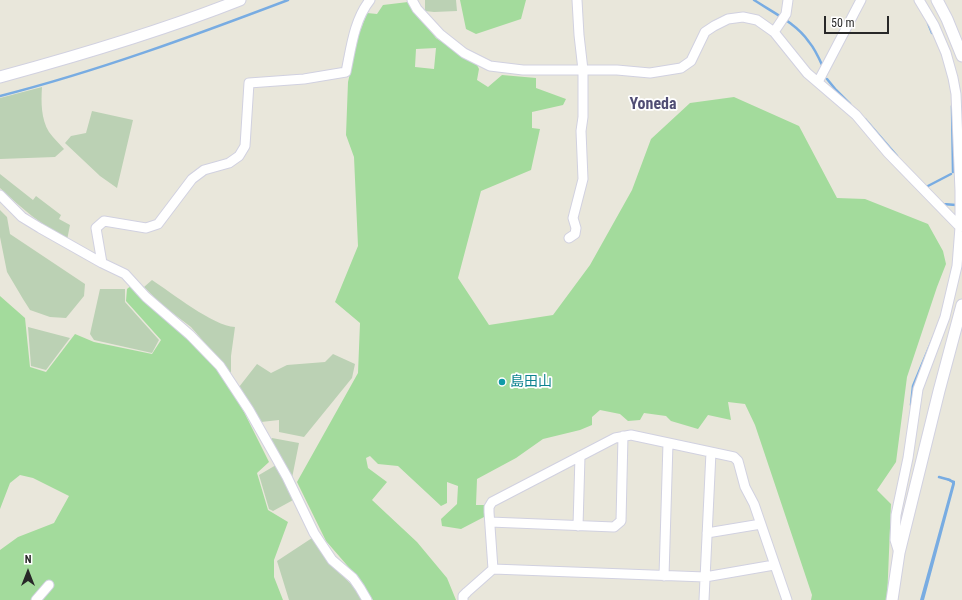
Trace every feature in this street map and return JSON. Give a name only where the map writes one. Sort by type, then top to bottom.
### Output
[{"type":"street","points":[[0,77],[70,58],[186,21],[240,0]]},
{"type":"street","points":[[102,263],[96,228],[104,221],[146,228],[158,224],[192,178],[204,170],[229,163],[239,156],[245,146],[249,83],[304,79],[346,72],[358,21],[364,7],[370,0]]},
{"type":"street","points":[[412,0],[417,9],[440,34],[464,53],[490,66],[523,70],[617,70],[650,73],[681,68],[691,60],[705,32],[714,26],[728,19],[743,17],[757,20],[774,32],[807,72],[856,115],[888,152],[960,227]]},
{"type":"street","points":[[569,238],[575,234],[576,228],[572,218],[583,179],[581,131],[583,117],[583,70],[577,0]]},
{"type":"street","points":[[774,32],[783,20],[787,11],[788,0]]},
{"type":"street","points":[[818,82],[861,0]]},
{"type":"street","points":[[899,553],[895,540],[896,515],[911,438],[918,389],[945,317],[957,266],[960,227],[956,94],[946,53],[934,25],[919,0]]},
{"type":"street","points":[[937,0],[947,19],[962,56]]},
{"type":"street","points":[[0,195],[22,217],[102,263],[125,274],[146,297],[190,335],[220,366],[249,410],[287,477],[314,534],[332,560],[353,578],[367,600]]},
{"type":"street","points":[[892,600],[899,553],[962,305]]},
{"type":"street","points":[[493,569],[490,522],[490,507],[492,502],[497,498],[615,438],[631,435],[734,457],[738,461],[745,487],[754,504],[787,600]]},
{"type":"street","points":[[490,522],[614,527],[621,521],[623,436]]},
{"type":"street","points":[[664,576],[668,443]]},
{"type":"street","points":[[704,600],[711,452]]},
{"type":"street","points":[[578,526],[580,456]]},
{"type":"street","points":[[707,533],[760,524]]},
{"type":"street","points":[[463,600],[463,596],[493,569],[705,577],[774,565]]},
{"type":"street","points":[[36,600],[49,585]]},
{"type":"green space","points":[[425,0],[456,0],[457,11],[425,11]]},
{"type":"green space","points":[[460,0],[526,0],[521,19],[476,34],[466,29]]},
{"type":"green space","points":[[408,2],[436,38],[477,65],[479,69],[477,80],[488,87],[502,75],[536,78],[536,88],[566,99],[563,105],[532,112],[532,128],[540,129],[531,170],[481,191],[458,278],[489,325],[553,315],[590,265],[632,190],[651,139],[690,103],[734,97],[799,126],[837,198],[865,199],[928,224],[943,251],[946,264],[907,377],[896,462],[877,490],[891,504],[887,600],[811,600],[812,595],[755,425],[745,404],[728,402],[731,420],[708,415],[698,429],[671,421],[666,416],[644,413],[640,420],[628,421],[620,414],[600,410],[592,417],[592,425],[580,430],[543,439],[516,458],[477,479],[476,505],[486,505],[484,517],[461,529],[442,526],[441,519],[457,504],[458,486],[447,482],[447,503],[441,506],[398,466],[378,464],[370,456],[366,458],[368,468],[387,482],[372,500],[417,542],[447,578],[456,600],[373,600],[359,579],[326,541],[297,482],[358,373],[360,323],[335,302],[358,246],[354,157],[346,135],[348,82],[359,34],[367,13],[377,14],[383,5]],"holes":[[[436,48],[434,69],[415,67],[416,49]]]},
{"type":"green space","points":[[42,87],[44,122],[49,132],[64,149],[55,157],[0,159],[0,98]]},
{"type":"green space","points":[[92,111],[133,120],[117,188],[100,176],[65,143],[71,136],[86,133]]},
{"type":"green space","points":[[0,174],[33,200],[36,196],[61,215],[59,219],[70,225],[67,240],[32,216],[0,188]]},
{"type":"green space","points":[[0,210],[7,217],[10,234],[85,284],[84,296],[66,318],[50,317],[30,310],[23,299],[7,272],[0,237]]},
{"type":"green space","points":[[152,280],[204,315],[226,325],[235,327],[231,356],[231,373],[191,327],[162,305],[144,287]]},
{"type":"green space","points":[[132,285],[182,330],[218,367],[244,412],[269,462],[257,473],[268,510],[288,522],[274,560],[274,577],[283,600],[0,600],[0,550],[18,537],[54,523],[69,496],[33,478],[20,475],[10,483],[0,509],[0,296],[25,318],[30,367],[46,372],[75,334],[94,342],[152,354],[161,340],[126,301],[127,289]]},
{"type":"green space","points":[[100,289],[125,289],[125,302],[159,340],[152,353],[94,340],[90,334]]},
{"type":"green space","points":[[28,327],[70,338],[46,370],[31,366]]},
{"type":"green space","points":[[333,354],[355,364],[352,378],[304,437],[279,432],[279,420],[261,422],[239,387],[257,364],[271,373],[287,365],[325,362]]},
{"type":"green space","points":[[272,438],[299,443],[292,478],[270,440]]},
{"type":"green space","points":[[276,465],[295,499],[273,511],[269,509],[259,475]]},
{"type":"green space","points":[[312,538],[327,561],[352,585],[362,600],[289,600],[277,561]]},
{"type":"water","points":[[947,478],[955,481],[955,484],[924,600],[920,600],[952,484],[947,480]]},
{"type":"waterway","points":[[0,96],[73,76],[181,40],[288,0]]},
{"type":"waterway","points":[[754,0],[783,18],[804,35],[823,67]]},
{"type":"waterway","points":[[928,23],[932,33]]},
{"type":"waterway","points":[[827,79],[850,104]]},
{"type":"waterway","points":[[952,106],[953,172]]},
{"type":"waterway","points":[[865,119],[897,156]]},
{"type":"waterway","points":[[926,187],[951,174]]},
{"type":"waterway","points":[[942,203],[956,205]]},
{"type":"waterway","points":[[911,405],[913,386],[933,338]]},
{"type":"waterway","points":[[939,477],[950,480]]},
{"type":"place","name":"島田山","points":[[502,382]]},
{"type":"district","name":"Yoneda","points":[[653,105]]}]
